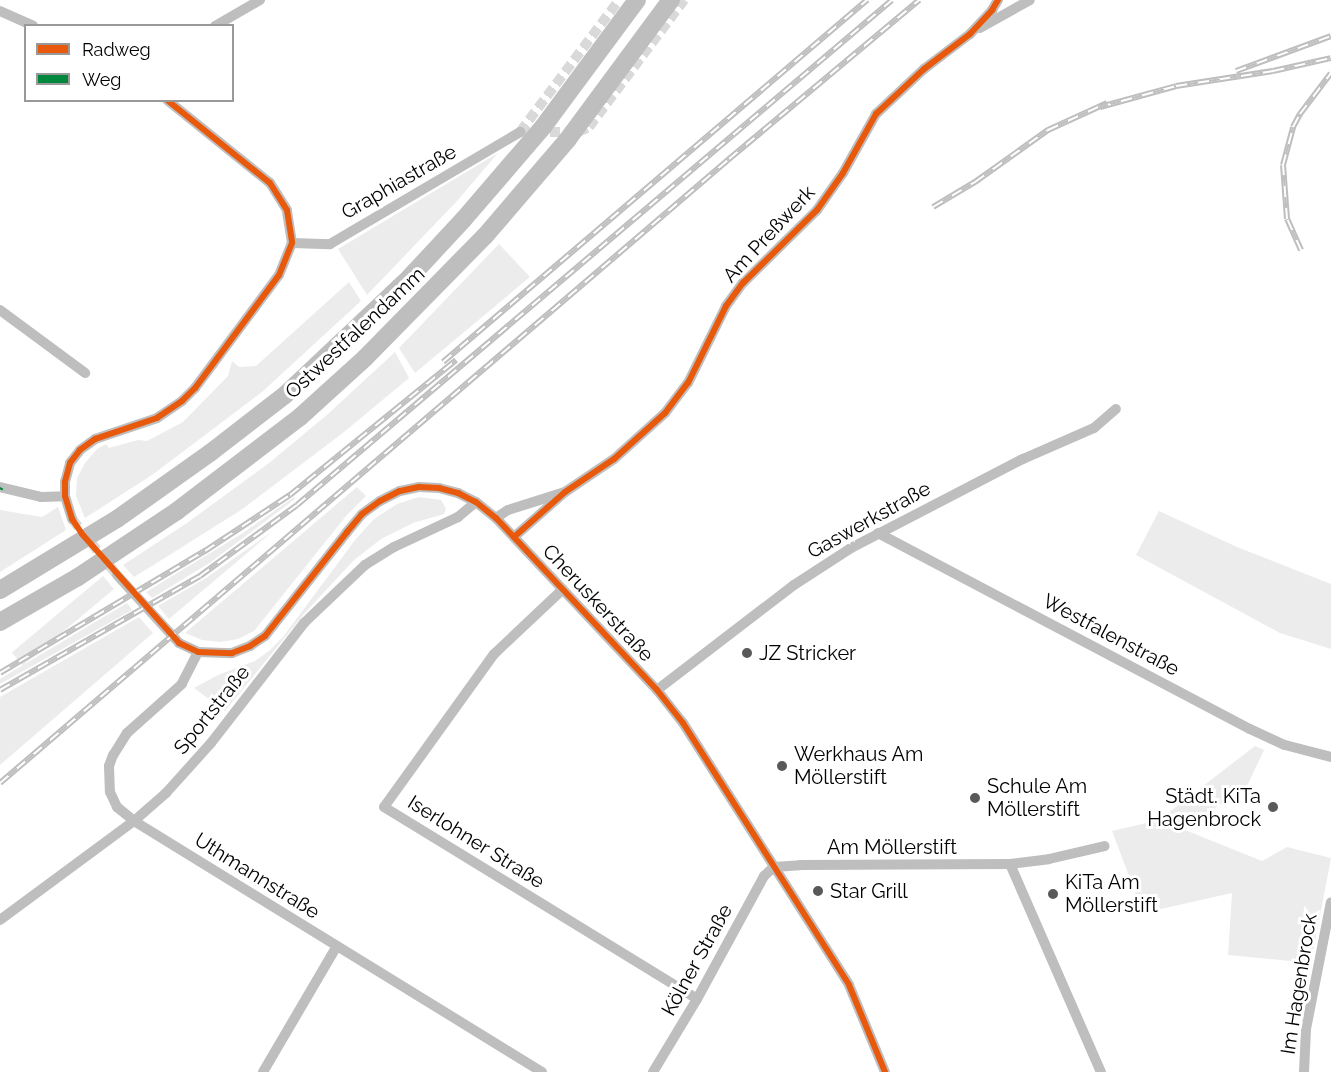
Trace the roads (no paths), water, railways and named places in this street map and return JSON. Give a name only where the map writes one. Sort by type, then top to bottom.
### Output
[{"type":"highway","name":"Ostwestfalendamm","points":[[0,590],[117,519],[210,453],[285,395],[410,277],[464,220],[543,127],[637,0]]},
{"type":"highway","name":"Ostwestfalendamm","points":[[0,621],[78,577],[177,511],[300,417],[365,358],[485,236],[568,139],[671,0]]},
{"type":"street","points":[[218,24],[260,0]]},
{"type":"street","name":"Am Preßwerk","points":[[514,537],[565,492],[614,459],[665,413],[687,383],[726,306],[743,283],[817,210],[876,114],[924,69],[969,34],[992,10],[998,0]]},
{"type":"street","name":"Am Preßwerk","points":[[969,34],[1030,0]]},
{"type":"street","points":[[0,11],[29,24]]},
{"type":"street","points":[[72,519],[65,496],[70,464],[80,450],[95,439],[158,418],[182,401],[195,388],[279,275],[292,243],[286,210],[270,183],[169,102]]},
{"type":"street","name":"Graphiastraße","points":[[292,243],[330,244],[520,132]]},
{"type":"street","points":[[0,310],[85,374]]},
{"type":"street","name":"Gaswerkstraße","points":[[657,690],[794,585],[878,532],[1023,459],[1094,428],[1116,409]]},
{"type":"street","points":[[0,487],[41,497],[65,496]]},
{"type":"street","name":"Cheruskerstraße","points":[[117,575],[168,633],[188,649],[198,652],[232,653],[250,646],[265,636],[355,523],[380,501],[400,491],[419,487],[449,490],[476,502],[514,537],[657,690],[683,723],[849,985],[885,1072]]},
{"type":"street","name":"Am Preßwerk","points":[[496,518],[508,510],[565,492]]},
{"type":"street","name":"Sportstraße","points":[[0,920],[134,821],[166,793],[211,743],[304,623],[364,565],[394,547],[458,517],[476,502]]},
{"type":"street","name":"Westfalenstraße","points":[[878,532],[1250,729],[1286,745],[1331,757]]},
{"type":"street","name":"Iserlohner Straße","points":[[562,590],[494,654],[384,807],[697,999]]},
{"type":"street","name":"Uthmannstraße","points":[[198,652],[182,684],[127,733],[113,755],[109,766],[110,792],[117,807],[134,821],[542,1072]]},
{"type":"street","name":"Am Möllerstift","points":[[774,867],[1010,864],[1049,859],[1105,846]]},
{"type":"street","points":[[1010,864],[1101,1072]]},
{"type":"street","name":"Kölner Straße","points":[[653,1072],[697,999],[764,876],[774,867]]},
{"type":"street","name":"Im Hagenbrock","points":[[1304,1072],[1306,1029],[1331,902]]},
{"type":"street","points":[[263,1072],[337,946]]},
{"type":"tunnel","points":[[520,132],[619,0]]},
{"type":"tunnel","points":[[520,132],[578,132],[589,127],[684,0]]},
{"type":"tunnel","points":[[72,519],[117,575]]},
{"type":"railway","points":[[443,362],[867,0]]},
{"type":"railway","points":[[0,690],[200,576],[297,505],[892,0]]},
{"type":"railway","points":[[0,783],[729,159],[919,0]]},
{"type":"railway","points":[[1236,71],[1331,36]]},
{"type":"railway","points":[[1100,107],[1176,86],[1273,71],[1331,58]]},
{"type":"railway","points":[[1301,250],[1287,219],[1283,165],[1293,127],[1331,73]]},
{"type":"railway","points":[[933,207],[975,182],[1048,130],[1107,103]]},
{"type":"railway","points":[[0,673],[205,551],[290,495],[456,360]]},
{"type":"place","name":"JZ Stricker","points":[[747,653]]},
{"type":"place","name":"Werkhaus Am Möllerstift","points":[[782,766]]},
{"type":"place","name":"Schule Am Möllerstift","points":[[975,798]]},
{"type":"place","name":"Städt. KiTa Hagenbrock","points":[[1273,807]]},
{"type":"place","name":"Star Grill","points":[[818,891]]},
{"type":"place","name":"KiTa Am Möllerstift","points":[[1053,894]]}]
